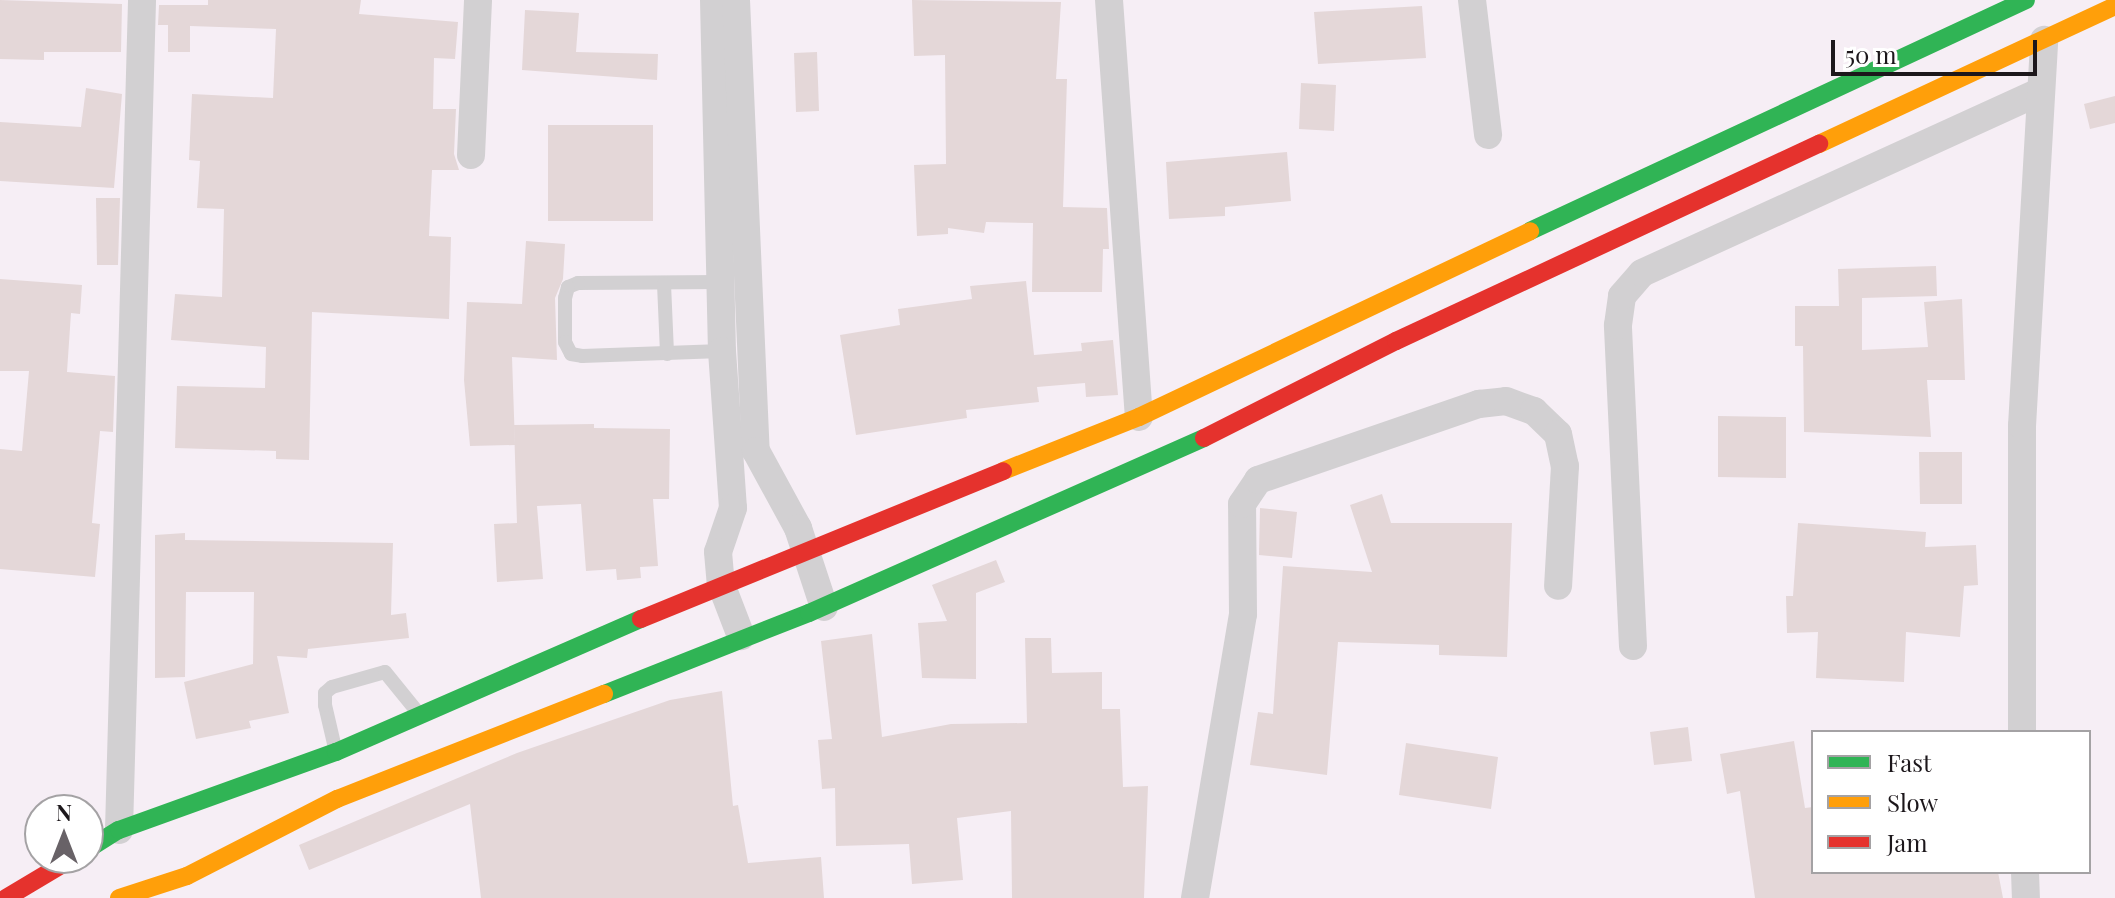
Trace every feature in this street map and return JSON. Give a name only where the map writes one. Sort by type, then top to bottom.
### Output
[{"type":"main road","points":[[104,839],[119,830],[336,752],[721,584],[1139,417],[1885,62],[2026,0]]},
{"type":"main road","points":[[119,898],[193,887],[337,799],[741,636],[824,607],[1148,466],[1409,335],[2115,6]]},
{"type":"main road","points":[[6,898],[46,874]]},
{"type":"street","points":[[119,830],[142,0]]},
{"type":"street","points":[[471,155],[478,0]]},
{"type":"street","points":[[714,0],[756,451],[807,550],[824,607]]},
{"type":"street","points":[[736,0],[733,217],[721,282],[722,351],[733,508],[718,552],[721,584],[741,636]]},
{"type":"street","points":[[1109,0],[1139,417]]},
{"type":"street","points":[[1472,0],[1488,135]]},
{"type":"street","points":[[2022,730],[2022,426],[2037,93],[2044,40]]},
{"type":"street","points":[[1633,646],[1618,325],[1622,296],[1642,273],[2037,93]]},
{"type":"street","points":[[1195,898],[1243,614],[1242,504],[1258,480],[1283,467],[1479,404],[1506,401],[1534,411],[1558,434],[1565,466],[1558,586]]},
{"type":"street","points":[[2025,874],[2026,898]]},
{"type":"lane","points":[[721,282],[568,287],[565,342],[571,354],[582,356],[722,351]]},
{"type":"lane","points":[[664,284],[667,354]]},
{"type":"lane","points":[[336,752],[325,705],[325,693],[332,687],[376,671],[385,672],[420,715]]},
{"type":"building","points":[[0,0],[122,4],[121,52],[44,52],[44,60],[0,59]]},
{"type":"building","points":[[208,0],[361,0],[359,14],[458,22],[455,59],[434,58],[433,109],[456,109],[454,154],[459,170],[432,170],[429,236],[451,237],[449,319],[312,312],[309,460],[276,459],[276,451],[175,448],[177,386],[265,388],[266,347],[171,340],[175,294],[222,297],[224,209],[197,208],[200,161],[189,160],[192,94],[273,98],[276,29],[190,26],[190,52],[168,52],[168,25],[158,25],[159,5],[208,5]]},
{"type":"building","points":[[912,0],[1061,2],[1056,79],[1067,79],[1063,207],[1107,208],[1109,249],[1103,249],[1102,292],[1032,292],[1033,223],[986,222],[984,233],[948,228],[948,234],[917,236],[914,165],[946,164],[945,55],[914,56]]},
{"type":"building","points":[[1422,6],[1426,58],[1318,64],[1314,12]]},
{"type":"building","points":[[525,10],[579,13],[576,52],[658,54],[657,80],[522,70]]},
{"type":"building","points":[[817,52],[819,111],[796,112],[794,53]]},
{"type":"building","points":[[1301,83],[1336,85],[1334,131],[1299,129]]},
{"type":"building","points":[[86,88],[122,94],[114,188],[0,181],[0,122],[81,127]]},
{"type":"building","points":[[2115,96],[2115,123],[2090,129],[2084,104]]},
{"type":"building","points":[[548,125],[653,125],[653,221],[548,221]]},
{"type":"building","points":[[1287,152],[1291,201],[1225,207],[1225,216],[1169,219],[1166,162]]},
{"type":"building","points":[[96,198],[120,198],[118,265],[97,265]]},
{"type":"building","points":[[526,241],[565,244],[563,279],[555,298],[557,360],[512,357],[515,445],[470,446],[464,380],[467,302],[522,304]]},
{"type":"building","points":[[1936,266],[1937,296],[1862,298],[1862,350],[1928,347],[1924,302],[1962,299],[1965,380],[1927,380],[1931,437],[1804,432],[1803,346],[1795,346],[1795,306],[1839,306],[1838,269]]},
{"type":"building","points":[[0,279],[82,285],[80,314],[71,313],[67,372],[115,376],[113,432],[100,431],[92,523],[100,524],[95,577],[0,569],[0,449],[22,451],[29,371],[0,371]]},
{"type":"building","points":[[1026,281],[1034,355],[1082,351],[1081,343],[1113,340],[1118,395],[1086,397],[1085,383],[1037,387],[1039,402],[966,410],[967,418],[856,435],[840,335],[900,325],[898,309],[972,299],[970,286]]},
{"type":"building","points":[[1718,416],[1786,417],[1786,478],[1718,477]]},
{"type":"building","points":[[594,424],[594,428],[670,429],[669,499],[653,499],[658,566],[640,567],[641,578],[617,580],[616,569],[586,571],[581,504],[537,506],[543,579],[497,582],[494,524],[517,523],[514,425]]},
{"type":"building","points":[[1919,452],[1962,452],[1962,504],[1920,504]]},
{"type":"building","points":[[1382,494],[1391,523],[1512,523],[1507,657],[1439,655],[1439,645],[1338,642],[1327,775],[1250,765],[1258,712],[1273,714],[1283,566],[1372,572],[1350,505]]},
{"type":"building","points":[[1260,508],[1297,512],[1292,558],[1259,555]]},
{"type":"building","points":[[1798,523],[1926,532],[1925,547],[1976,545],[1978,585],[1964,586],[1960,637],[1906,632],[1904,682],[1816,678],[1818,632],[1787,633],[1786,596],[1793,596]]},
{"type":"building","points":[[185,533],[185,540],[393,543],[391,615],[406,613],[409,638],[308,649],[307,658],[277,656],[289,713],[249,721],[251,728],[196,739],[184,682],[253,664],[254,592],[186,592],[185,677],[155,678],[155,535]]},
{"type":"building","points":[[996,560],[1005,582],[976,593],[976,679],[922,678],[918,623],[947,621],[932,585]]},
{"type":"building","points":[[872,634],[882,737],[951,724],[1027,723],[1025,638],[1051,638],[1052,673],[1102,672],[1102,709],[1120,709],[1123,787],[1148,786],[1144,898],[1012,898],[1011,811],[957,818],[963,880],[912,884],[909,844],[836,846],[835,788],[822,789],[818,740],[832,739],[821,641]]},
{"type":"building","points":[[722,691],[733,806],[738,805],[748,863],[821,857],[824,898],[481,898],[470,804],[309,870],[299,845],[517,753],[670,700]]},
{"type":"building","points":[[1688,727],[1692,761],[1654,765],[1650,732]]},
{"type":"building","points":[[1794,741],[1805,808],[1811,807],[1811,874],[1998,874],[2003,898],[1755,898],[1740,791],[1727,794],[1720,754]]},
{"type":"building","points":[[1406,743],[1498,757],[1491,809],[1399,795]]},
{"type":"traffic: fast","points":[[1530,231],[2026,0]]},
{"type":"traffic: fast","points":[[604,694],[809,613],[1204,438]]},
{"type":"traffic: fast","points":[[104,839],[119,830],[336,752],[641,619]]},
{"type":"traffic: slow","points":[[1819,144],[2115,6]]},
{"type":"traffic: slow","points":[[1003,471],[1139,417],[1530,231]]},
{"type":"traffic: slow","points":[[119,898],[187,876],[337,799],[604,694]]},
{"type":"traffic: jam","points":[[1204,438],[1396,341],[1819,144]]},
{"type":"traffic: jam","points":[[641,619],[1003,471]]},
{"type":"traffic: jam","points":[[6,898],[46,874]]}]
